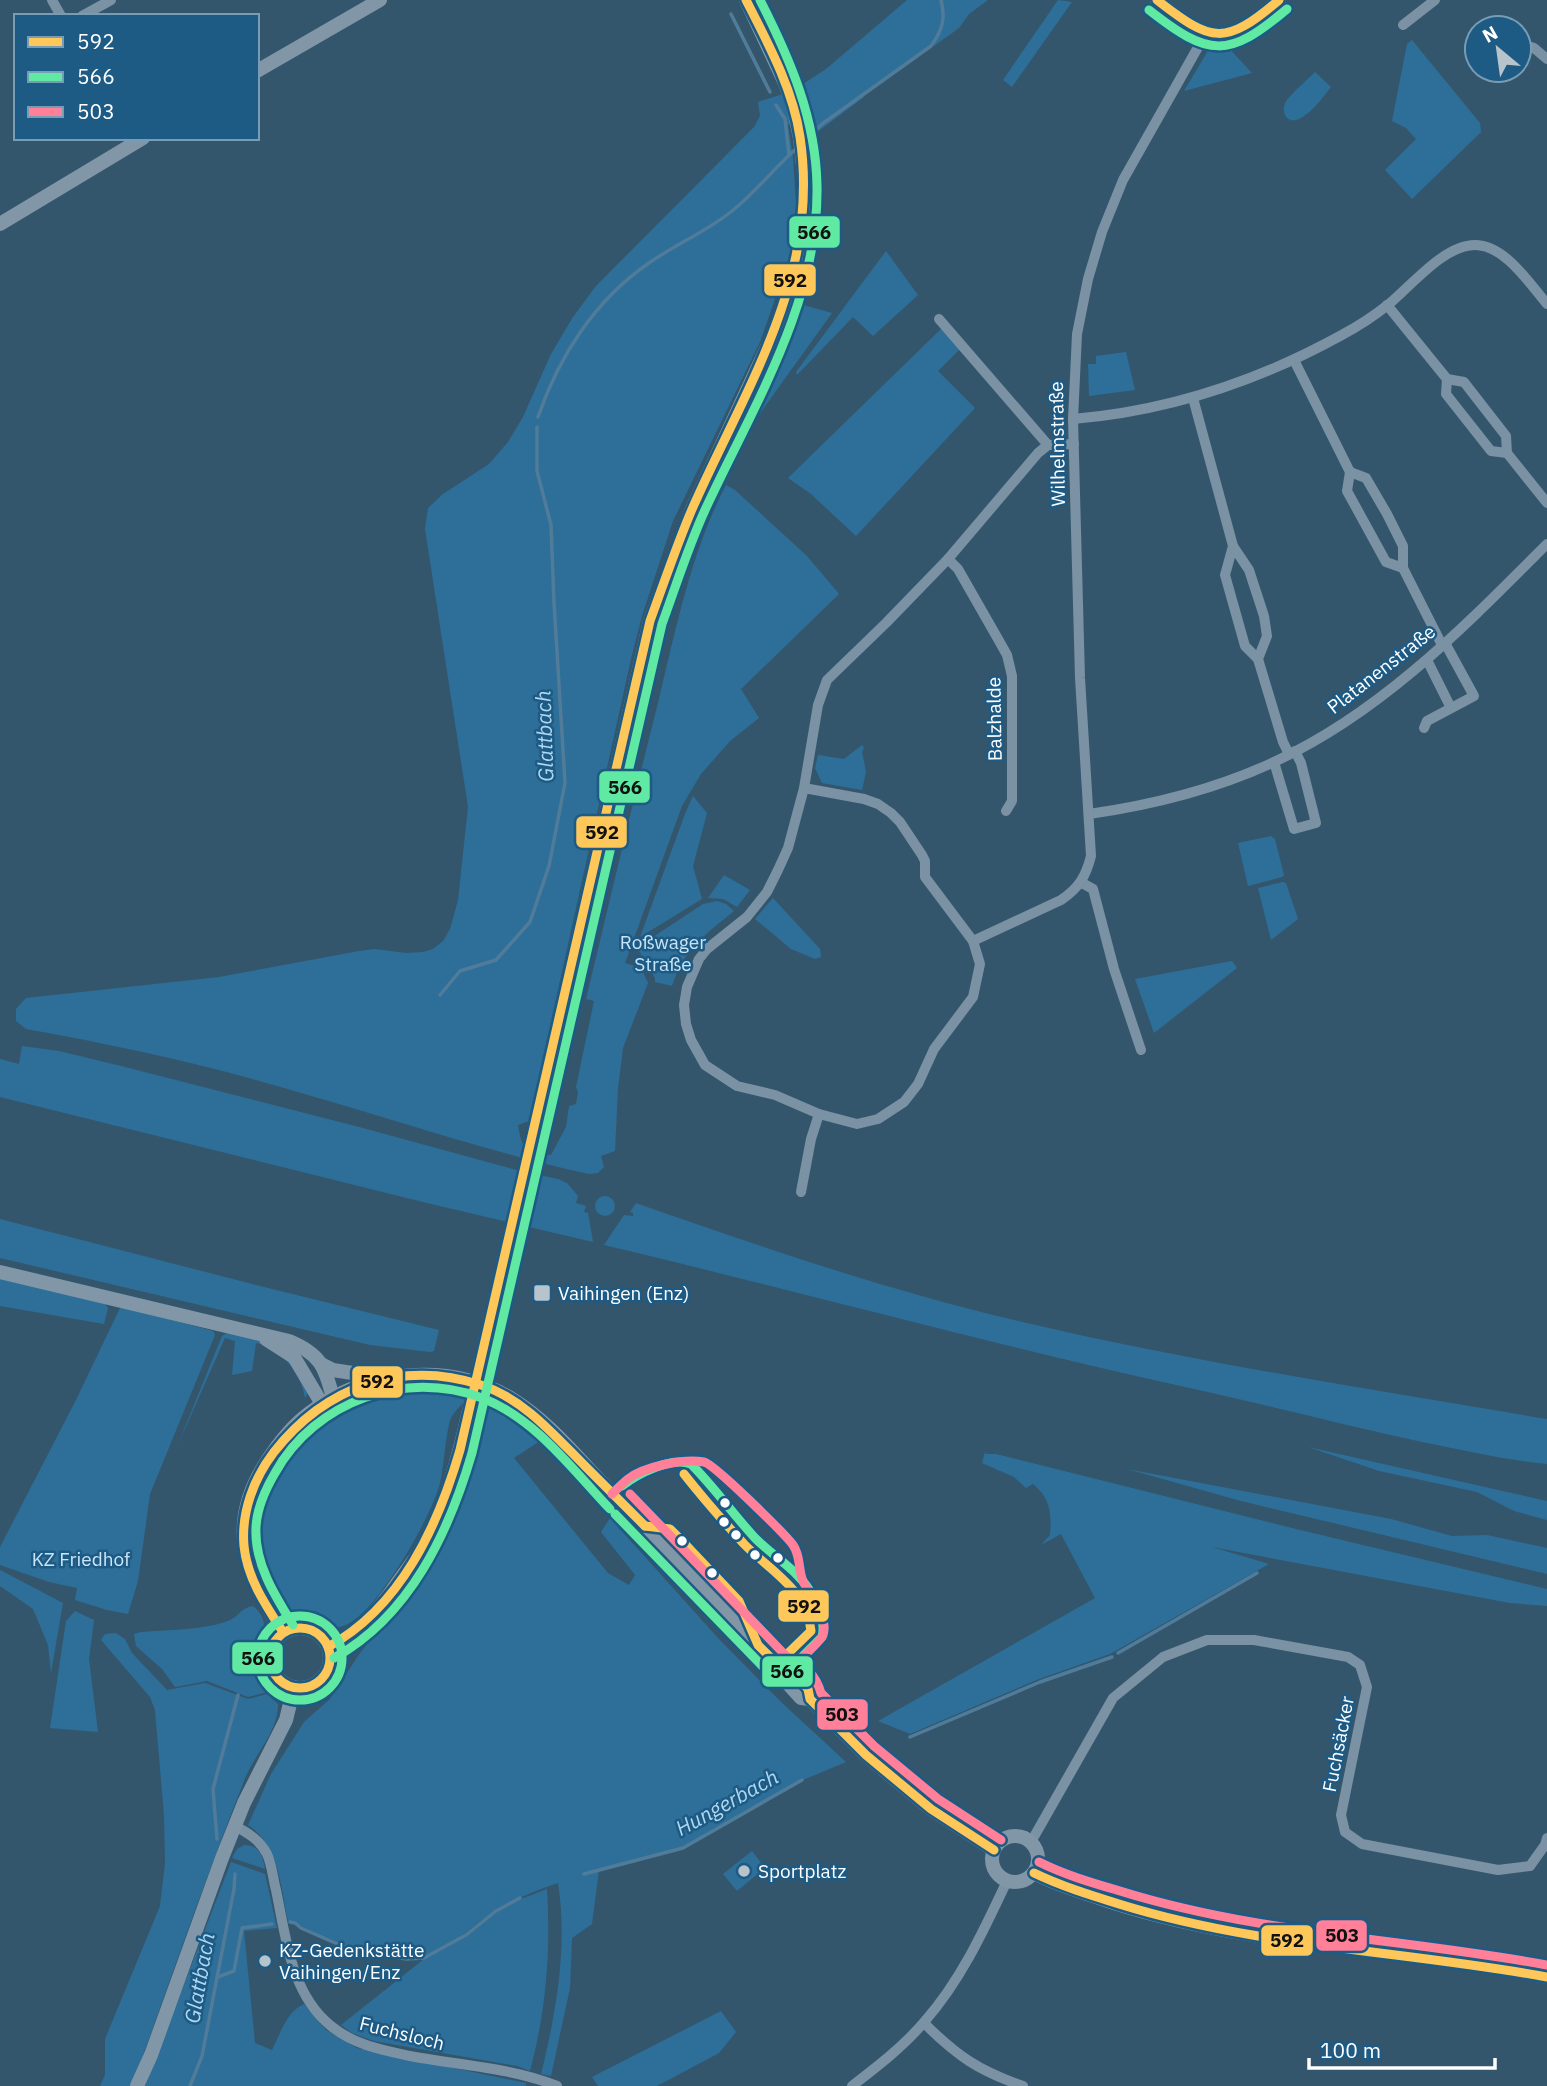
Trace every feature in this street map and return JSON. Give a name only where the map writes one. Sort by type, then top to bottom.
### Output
[{"type":"main road","points":[[259,70],[380,0]]},
{"type":"main road","points":[[529,1152],[650,621],[692,509],[782,315],[794,276],[804,219],[805,183],[801,145],[793,104],[746,0]]},
{"type":"main road","points":[[1158,0],[1189,24],[1219,36],[1236,32],[1256,20],[1279,0]]},
{"type":"main road","points":[[0,224],[121,144]]},
{"type":"main road","points":[[0,1272],[289,1340],[306,1348],[321,1364],[327,1375],[327,1401]]},
{"type":"main road","points":[[259,1334],[294,1357],[327,1401]]},
{"type":"main road","points":[[321,1364],[333,1370],[386,1378],[435,1375],[466,1380],[501,1393],[526,1409],[645,1526],[782,1669],[781,1676],[801,1698],[810,1699],[866,1755],[902,1786],[994,1850]]},
{"type":"main road","points":[[283,1632],[253,1580],[244,1546],[245,1518],[255,1484],[274,1450],[302,1419],[346,1391],[386,1378]]},
{"type":"main road","points":[[328,1647],[350,1636],[372,1617],[421,1549],[449,1488],[469,1410]]},
{"type":"main road","points":[[297,1628],[311,1629],[321,1636],[328,1647],[330,1662],[323,1677],[310,1686],[293,1687],[280,1681],[271,1667],[271,1649],[274,1641],[283,1632],[297,1628]]},
{"type":"main road","points":[[138,2086],[235,1826],[286,1720],[293,1687]]},
{"type":"main road","points":[[1014,1836],[1031,1842],[1038,1857],[1038,1866],[1034,1873],[1021,1881],[1007,1881],[999,1876],[992,1859],[999,1843],[1014,1836]]},
{"type":"main road","points":[[1034,1873],[1048,1881],[1161,1918],[1233,1932],[1547,1977]]},
{"type":"street","points":[[86,14],[111,0]]},
{"type":"street","points":[[1403,25],[1435,0]]},
{"type":"street","name":"Wilhelmstraße","points":[[1082,883],[1091,856],[1080,678],[1073,419],[1077,334],[1088,279],[1102,232],[1123,180],[1206,33]]},
{"type":"street","points":[[1533,48],[1547,60]]},
{"type":"street","points":[[1073,419],[1142,410],[1193,398],[1239,384],[1294,360],[1342,335],[1387,305],[1457,249],[1474,245],[1491,248],[1506,257],[1547,304]]},
{"type":"street","points":[[1387,305],[1447,379],[1464,382],[1487,410],[1506,436],[1507,453],[1547,503]]},
{"type":"street","points":[[939,320],[1048,445]]},
{"type":"street","points":[[1294,360],[1350,472],[1347,491],[1386,562],[1403,568]]},
{"type":"street","points":[[1447,379],[1446,394],[1491,451],[1507,453]]},
{"type":"street","points":[[1193,398],[1233,546],[1250,570],[1264,616],[1267,636],[1258,659]]},
{"type":"street","points":[[804,788],[864,799],[878,804],[900,822],[925,861],[925,877],[973,940],[980,964],[973,997],[934,1049],[918,1084],[904,1102],[877,1119],[857,1124],[819,1114],[775,1095],[737,1086],[705,1065],[691,1040],[686,1024],[684,1005],[687,987],[699,959],[707,949],[747,917],[767,892],[788,848],[804,788],[818,705],[827,680],[948,559],[1038,453],[1048,445],[1074,444]]},
{"type":"street","points":[[1350,472],[1366,478],[1387,514],[1403,547],[1403,568],[1474,696],[1427,721],[1424,728]]},
{"type":"street","name":"Platanenstraße","points":[[1089,814],[1178,796],[1245,775],[1292,753],[1356,715],[1427,660],[1547,544]]},
{"type":"street","points":[[1233,546],[1226,575],[1245,646],[1258,659],[1283,742],[1301,763],[1316,823],[1294,829],[1274,762]]},
{"type":"street","name":"Balzhalde","points":[[948,559],[958,569],[1007,655],[1012,676],[1012,801],[1006,811]]},
{"type":"street","points":[[1427,660],[1451,708]]},
{"type":"street","points":[[973,940],[1061,900],[1082,883],[1093,889],[1114,970],[1141,1050]]},
{"type":"street","points":[[801,1192],[811,1139],[819,1114]]},
{"type":"street","name":"Fuchsäcker","points":[[1031,1842],[1113,1698],[1163,1657],[1207,1640],[1254,1640],[1348,1657],[1360,1665],[1367,1687],[1342,1815],[1345,1832],[1362,1844],[1498,1870],[1530,1866],[1547,1838]]},
{"type":"street","name":"Fuchsloch","points":[[235,1826],[253,1836],[267,1854],[298,1983],[310,2004],[330,2025],[349,2038],[372,2048],[534,2078],[557,2086]]},
{"type":"street","points":[[852,2086],[891,2055],[924,2022],[948,1992],[971,1956],[1007,1881]]},
{"type":"street","points":[[924,2022],[942,2040],[975,2065],[991,2075],[1023,2086]]},
{"type":"green space","points":[[907,0],[988,0],[969,14],[959,28],[862,94],[864,97],[808,139],[806,118],[788,125],[796,206],[791,253],[760,342],[673,521],[642,616],[529,1121],[518,1125],[524,1145],[536,1153],[551,1155],[566,1127],[569,1106],[576,1104],[576,1087],[594,1001],[586,999],[678,619],[703,537],[726,485],[735,490],[807,556],[839,594],[741,689],[759,718],[730,741],[701,774],[682,806],[625,963],[641,968],[648,983],[623,1048],[615,1151],[601,1156],[604,1167],[598,1173],[589,1174],[551,1165],[225,1072],[26,1029],[16,1021],[16,1009],[26,998],[219,977],[375,949],[423,952],[433,949],[443,941],[450,929],[458,900],[468,807],[425,529],[428,508],[443,494],[489,464],[508,442],[523,417],[551,354],[573,317],[596,286],[754,127],[760,116],[758,102],[799,91],[803,84],[826,69]]},
{"type":"green space","points":[[1058,0],[1072,2],[1012,87],[1003,80]]},
{"type":"green space","points":[[1412,40],[1480,123],[1481,132],[1412,199],[1385,170],[1416,139],[1406,128],[1392,121],[1407,44]]},
{"type":"green space","points":[[1227,46],[1252,73],[1184,91],[1209,49]]},
{"type":"green space","points":[[1315,72],[1331,87],[1308,113],[1299,119],[1290,120],[1284,112],[1287,100]]},
{"type":"green space","points":[[886,251],[918,295],[873,336],[853,317],[797,375],[796,372]]},
{"type":"green space","points":[[796,303],[832,313],[748,430],[740,423]]},
{"type":"green space","points":[[942,328],[960,349],[938,371],[975,408],[856,536],[811,494],[788,478]]},
{"type":"green space","points":[[1126,352],[1135,390],[1089,396],[1088,364],[1096,364],[1096,356]]},
{"type":"green space","points":[[862,745],[866,772],[862,790],[822,783],[815,768],[818,755],[844,759]]},
{"type":"green space","points":[[693,796],[707,813],[693,866],[702,899],[640,937],[685,814]]},
{"type":"green space","points":[[1271,836],[1275,839],[1284,875],[1248,886],[1238,843]]},
{"type":"green space","name":"Roßwager Straße","points":[[724,875],[750,890],[737,907],[723,899],[708,898]]},
{"type":"green space","points":[[1286,883],[1298,919],[1271,940],[1258,888]]},
{"type":"green space","points":[[773,898],[820,949],[821,957],[815,959],[791,949],[755,919]]},
{"type":"green space","name":"Roßwager Straße","points":[[717,901],[734,911],[689,952],[672,986],[655,982],[639,951],[641,945],[703,904]]},
{"type":"green space","points":[[1232,961],[1237,968],[1154,1033],[1135,979]]},
{"type":"green space","points":[[22,1046],[59,1051],[121,1066],[558,1179],[567,1183],[578,1196],[576,1203],[586,1206],[584,1212],[588,1213],[593,1242],[0,1097],[0,1059],[19,1064]]},
{"type":"green space","points":[[605,1196],[612,1199],[615,1206],[612,1213],[605,1216],[598,1213],[595,1206],[598,1199]]},
{"type":"green space","points":[[636,1203],[868,1280],[1010,1319],[1210,1361],[1547,1419],[1547,1464],[1422,1442],[1214,1394],[604,1245],[624,1215],[633,1216],[630,1212]]},
{"type":"green space","points":[[0,1219],[439,1330],[434,1351],[370,1345],[0,1258]]},
{"type":"green space","points":[[0,1278],[104,1303],[108,1308],[104,1324],[0,1306]]},
{"type":"green space","name":"KZ Friedhof","points":[[121,1306],[213,1331],[215,1335],[150,1494],[138,1581],[128,1614],[75,1600],[77,1588],[49,1582],[0,1565],[0,1547]]},
{"type":"green space","points":[[228,1332],[264,1341],[291,1359],[309,1391],[305,1398],[299,1379],[288,1363],[274,1350],[256,1343],[252,1371],[232,1375],[235,1341],[225,1338],[177,1447],[222,1336]]},
{"type":"green space","points":[[418,1382],[443,1383],[474,1392],[450,1421],[440,1483],[426,1518],[386,1586],[356,1619],[343,1626],[328,1627],[309,1623],[292,1615],[279,1606],[269,1594],[252,1550],[250,1524],[255,1500],[265,1478],[280,1457],[298,1439],[340,1408],[375,1391]]},
{"type":"green space","points":[[485,1401],[510,1410],[540,1441],[514,1458],[608,1573],[629,1585],[635,1575],[601,1532],[610,1518],[718,1638],[781,1702],[846,1762],[803,1780],[683,1848],[599,1870],[592,1924],[572,1938],[570,1988],[551,2076],[541,2074],[559,1980],[562,1931],[558,1883],[498,1909],[454,1941],[430,1954],[405,1958],[378,1954],[339,1945],[288,1921],[272,1855],[258,1834],[248,1825],[271,1774],[304,1722],[330,1699],[358,1656],[437,1553],[451,1522],[469,1454],[473,1454]]},
{"type":"green space","points":[[1308,1447],[1547,1501],[1547,1520],[1514,1511],[1477,1492],[1379,1471]]},
{"type":"green space","points":[[985,1452],[1547,1589],[1547,1606],[1510,1603],[1212,1547],[1269,1564],[1110,1654],[1039,1679],[910,1734],[878,1721],[1095,1598],[1061,1534],[1041,1545],[1050,1535],[1051,1527],[1049,1506],[1043,1495],[1033,1484],[1026,1488],[1014,1477],[982,1463]]},
{"type":"green space","points":[[1127,1469],[1391,1519],[1452,1536],[1487,1535],[1547,1548],[1547,1574],[1241,1501]]},
{"type":"green space","points":[[0,1570],[63,1603],[51,1673],[48,1645],[33,1609],[0,1586]]},
{"type":"green space","points":[[253,1606],[259,1612],[264,1625],[260,1663],[276,1690],[248,1697],[207,1681],[175,1687],[162,1669],[136,1646],[134,1634],[210,1626],[230,1620]]},
{"type":"green space","points":[[75,1611],[94,1620],[89,1659],[98,1732],[50,1728],[66,1621]]},
{"type":"green space","points":[[116,1633],[125,1639],[132,1653],[167,1690],[205,1683],[248,1699],[267,1694],[278,1704],[270,1734],[248,1771],[230,1817],[137,2072],[130,2086],[100,2086],[105,2075],[105,2039],[160,1906],[165,1863],[164,1815],[155,1710],[150,1697],[101,1640],[105,1634]]},
{"type":"green space","points":[[249,1845],[259,1852],[265,1869],[232,1858],[237,1849]]},
{"type":"green space","name":"Sportplatz","points":[[752,1851],[765,1868],[737,1891],[723,1874]]},
{"type":"green space","points":[[231,1862],[265,1874],[277,1928],[244,1931],[255,2043],[272,2050],[289,2017],[304,2004],[326,2030],[357,2048],[526,2083],[526,2086],[145,2086]]},
{"type":"green space","points":[[547,1889],[546,1981],[530,2071],[517,2066],[374,2041],[352,2033],[341,2025],[424,1959],[466,1935],[497,1912]]},
{"type":"green space","points":[[721,2011],[736,2032],[719,2053],[657,2086],[598,2086],[592,2077]]},
{"type":"waterway","points":[[805,140],[822,124],[931,46],[942,24],[941,0]]},
{"type":"waterway","points":[[731,14],[770,92]]},
{"type":"waterway","points":[[776,105],[785,119],[789,155]]},
{"type":"waterway","name":"Glattbach","points":[[538,417],[568,351],[612,294],[649,263],[732,211],[797,148]]},
{"type":"waterway","name":"Glattbach","points":[[440,995],[460,971],[496,960],[530,922],[549,866],[565,783],[551,525],[537,471],[537,427]]},
{"type":"waterway","name":"Hungerbach","points":[[1118,1653],[1257,1573]]},
{"type":"waterway","name":"Hungerbach","points":[[910,1737],[1040,1682],[1112,1657]]},
{"type":"waterway","name":"Glattbach","points":[[217,1839],[213,1789],[238,1695]]},
{"type":"waterway","name":"Hungerbach","points":[[584,1874],[683,1848],[802,1780]]},
{"type":"waterway","name":"Glattbach","points":[[190,2086],[202,2056],[235,1874]]},
{"type":"waterway","name":"Hungerbach","points":[[290,1922],[342,1946],[406,1959],[424,1958],[466,1935],[496,1911],[520,1898]]},
{"type":"waterway","name":"Hungerbach","points":[[218,1977],[234,1971],[242,1928],[272,1924]]},
{"type":"waterway","points":[[1246,1926],[1547,1966]]},
{"type":"tunnel","points":[[469,1410],[529,1152]]},
{"type":"transit line","name":"592","points":[[328,1647],[354,1630],[396,1587],[428,1535],[451,1479],[460,1450],[650,621],[687,521],[756,374],[789,284],[800,237],[804,188],[800,137],[786,84],[746,0]]},
{"type":"transit line","name":"566","points":[[334,1658],[361,1640],[405,1596],[438,1542],[463,1483],[662,624],[699,524],[779,354],[807,272],[815,229],[817,186],[812,137],[791,67],[760,0]]},
{"type":"transit line","name":"592","points":[[1157,0],[1192,25],[1218,33],[1231,32],[1245,25],[1279,0]]},
{"type":"transit line","name":"566","points":[[1149,10],[1188,37],[1203,44],[1218,46],[1233,44],[1249,37],[1287,9]]},
{"type":"transit line","name":"592","points":[[283,1632],[258,1591],[246,1558],[244,1533],[250,1496],[267,1462],[294,1429],[341,1395],[367,1384],[422,1375],[451,1378],[497,1391],[538,1419],[645,1526]]},
{"type":"transit line","name":"566","points":[[293,1625],[267,1579],[258,1553],[256,1527],[260,1506],[271,1479],[292,1448],[313,1427],[338,1410],[365,1398],[393,1390],[423,1387],[453,1390],[482,1398],[501,1407],[536,1431],[610,1509]]},
{"type":"transit line","name":"503","points":[[612,1494],[628,1479],[654,1467],[675,1462],[704,1462],[734,1486],[777,1528],[796,1549],[803,1581],[821,1613],[824,1628],[821,1639],[786,1673]]},
{"type":"transit line","name":"566","points":[[615,1514],[771,1675],[785,1674],[822,1637],[820,1613],[804,1583],[755,1538],[691,1464],[665,1464],[636,1476],[622,1486]]},
{"type":"transit line","name":"592","points":[[684,1474],[744,1544],[786,1582],[802,1603],[811,1631],[777,1664]]},
{"type":"transit line","name":"503","points":[[630,1494],[788,1658],[809,1671],[821,1693],[874,1746],[938,1799],[1001,1840]]},
{"type":"transit line","name":"592","points":[[645,1526],[670,1529],[685,1544],[739,1601],[758,1645],[782,1669],[790,1670],[801,1681],[808,1689],[810,1699],[866,1755],[931,1809],[994,1850]]},
{"type":"transit line","name":"566","points":[[292,1616],[308,1616],[324,1623],[335,1634],[342,1650],[342,1658],[339,1674],[330,1688],[308,1700],[292,1700],[276,1693],[265,1682],[258,1666],[258,1650],[265,1634],[276,1623],[292,1616]]},
{"type":"transit line","name":"592","points":[[294,1628],[306,1628],[325,1641],[330,1658],[328,1670],[317,1683],[306,1688],[294,1688],[275,1675],[270,1664],[270,1652],[283,1633],[294,1628]]},
{"type":"transit line","name":"503","points":[[1039,1862],[1069,1875],[1120,1891],[1225,1917],[1547,1965]]},
{"type":"transit line","name":"592","points":[[1034,1873],[1119,1904],[1224,1930],[1547,1977]]},
{"type":"place","name":"Vaihingen (Enz)","points":[[542,1293]]},
{"type":"place","name":"Sportplatz","points":[[744,1871]]},
{"type":"place","name":"KZ-Gedenkstätte Vaihingen/Enz","points":[[265,1961]]}]
